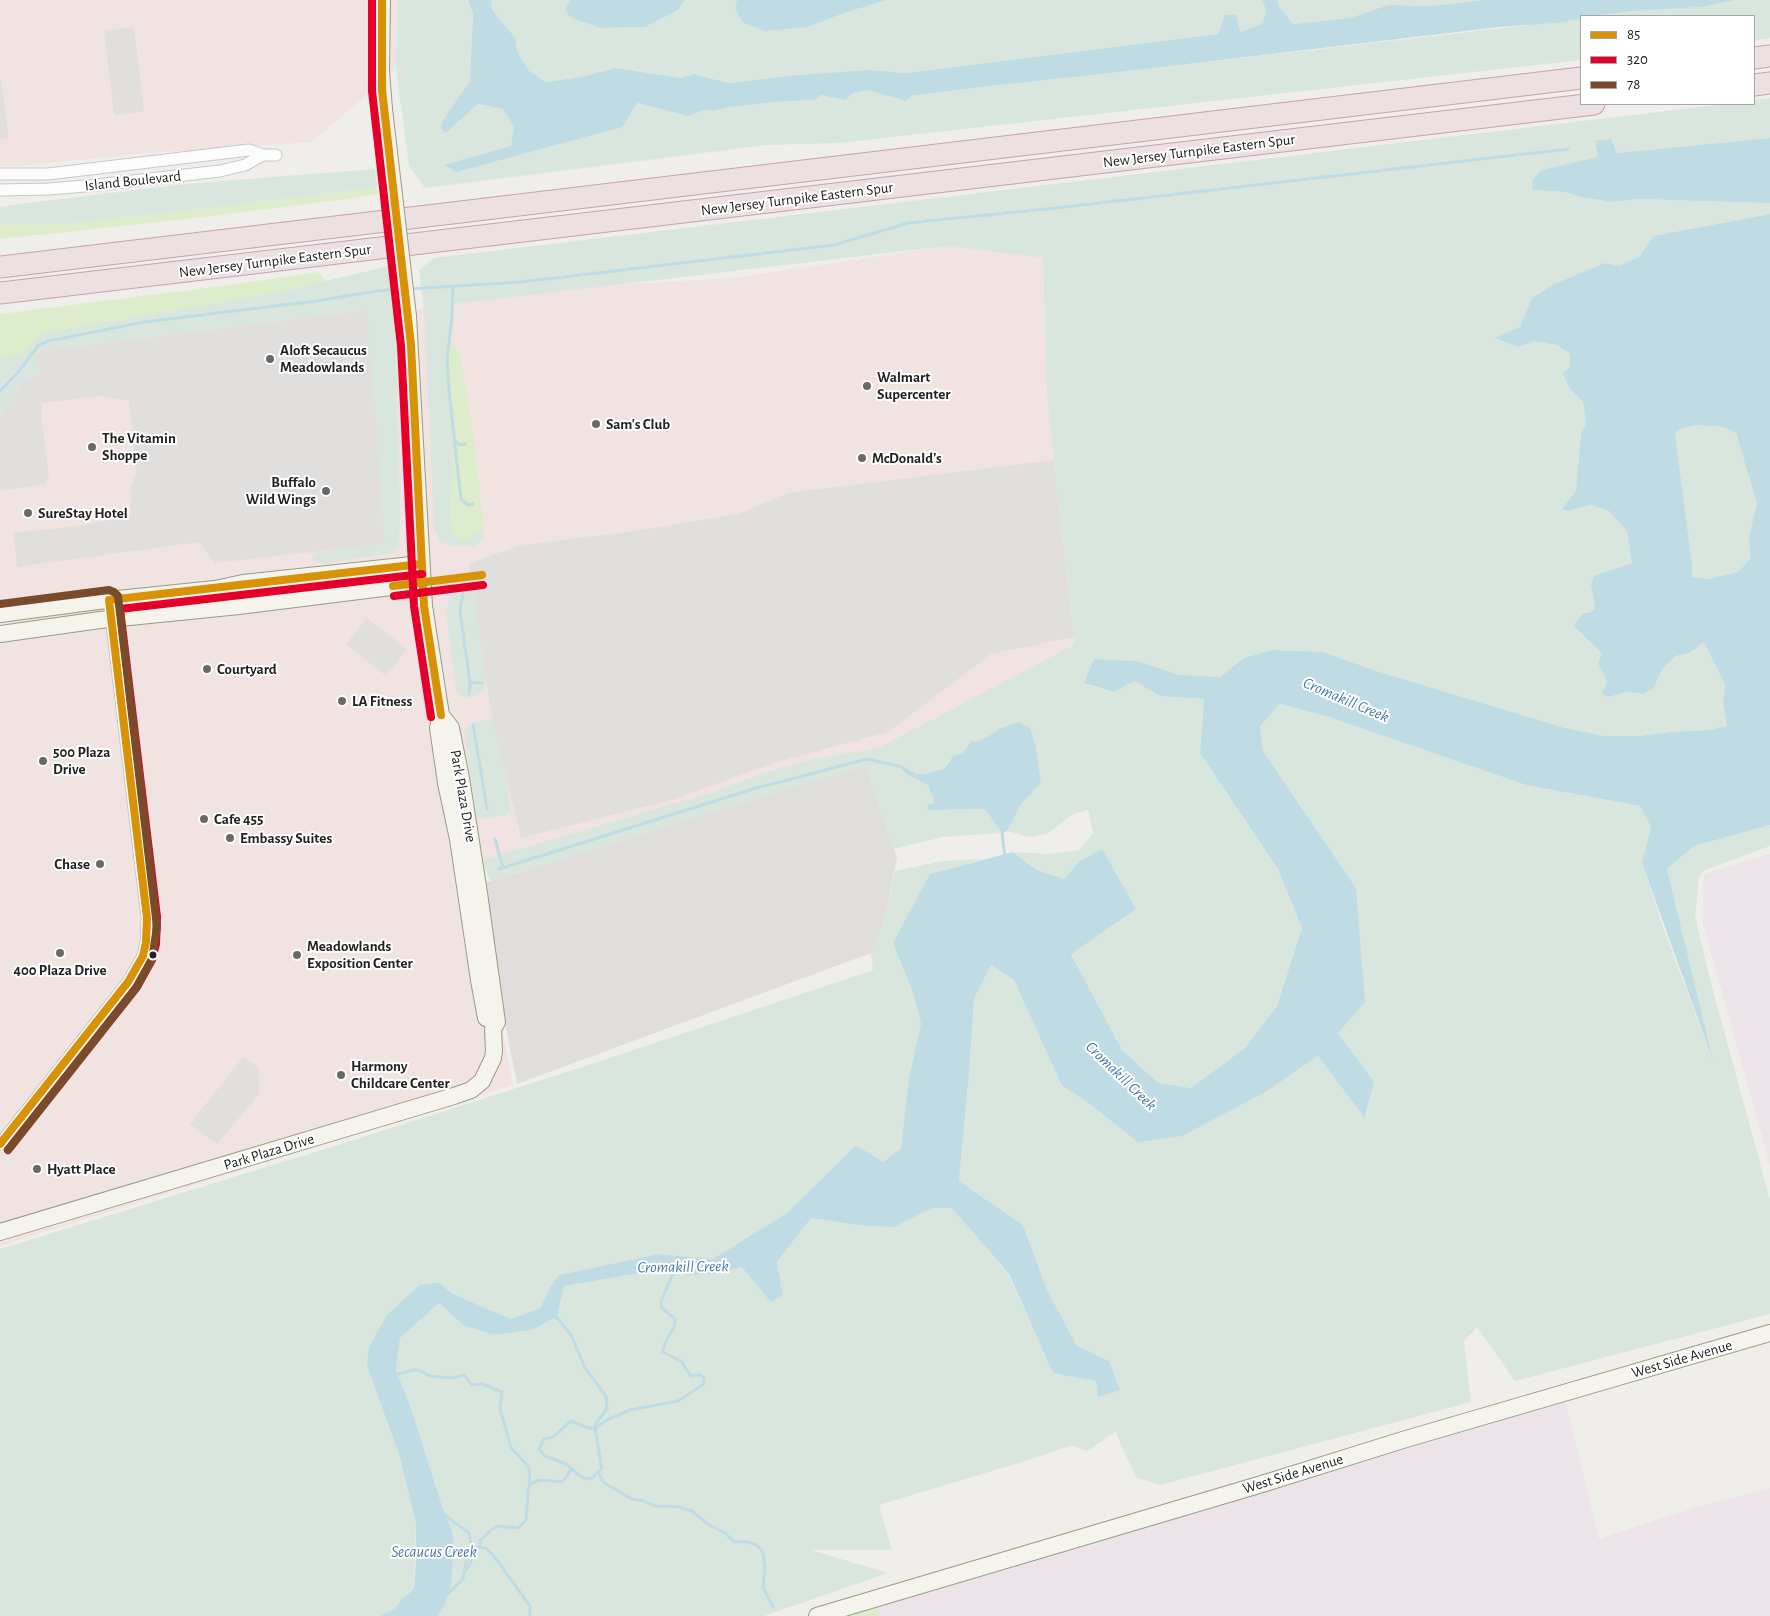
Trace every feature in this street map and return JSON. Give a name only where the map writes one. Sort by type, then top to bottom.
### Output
[{"type":"highway","points":[[1755,58],[1770,56]]},
{"type":"highway","name":"New Jersey Turnpike Eastern Spur","points":[[0,267],[1580,78]]},
{"type":"highway","points":[[1755,85],[1770,83]]},
{"type":"highway","name":"New Jersey Turnpike Eastern Spur","points":[[0,294],[1586,105]]},
{"type":"highway","points":[[0,253],[20,250],[90,256]]},
{"type":"street","name":"Park Plaza Drive","points":[[0,1232],[471,1090],[486,1076],[492,1058],[494,1051],[492,1029],[497,1022],[479,893],[464,836],[451,728],[441,715],[424,606],[408,316],[381,71],[382,0]]},
{"type":"street","name":"Island Boulevard","points":[[0,174],[48,174],[249,150],[276,155]]},
{"type":"street","name":"Island Boulevard","points":[[0,190],[49,189],[97,185],[220,171],[246,164],[263,154]]},
{"type":"street","points":[[0,614],[421,564]]},
{"type":"street","points":[[0,634],[422,583]]},
{"type":"street","points":[[0,1144],[128,982],[143,956],[146,942],[147,918],[109,600]]},
{"type":"street","name":"West Side Avenue","points":[[817,1616],[1770,1332]]},
{"type":"shaded area","points":[[0,0],[397,0],[396,69],[312,142],[148,153],[19,166],[0,166]]},
{"type":"shaded area","points":[[397,0],[468,0],[473,14],[470,81],[449,111],[446,133],[478,104],[503,109],[514,127],[511,146],[445,165],[456,172],[636,103],[688,116],[704,110],[714,111],[730,107],[773,102],[814,100],[821,95],[845,99],[853,93],[867,90],[906,101],[911,96],[991,86],[1580,19],[1580,60],[839,143],[767,145],[425,188],[409,166],[396,69]]},
{"type":"shaded area","points":[[491,0],[570,0],[565,10],[571,18],[601,28],[645,27],[678,10],[685,0],[737,0],[735,7],[808,27],[847,12],[887,0],[1262,0],[1266,10],[1263,23],[1239,32],[1236,14],[1225,16],[1218,34],[905,73],[869,70],[797,75],[728,83],[694,74],[681,78],[615,68],[581,77],[546,82],[528,70],[517,51],[514,38],[492,10]]},
{"type":"shaded area","points":[[1278,0],[1483,0],[1431,6],[1388,5],[1350,18],[1293,24],[1278,5]]},
{"type":"shaded area","points":[[1735,0],[1770,0],[1770,38],[1755,40],[1755,15],[1603,15],[1633,11],[1702,7]]},
{"type":"shaded area","points":[[134,27],[144,112],[114,115],[104,30]]},
{"type":"shaded area","points":[[0,73],[9,138],[0,139]]},
{"type":"shaded area","points":[[1770,98],[1770,138],[1617,153],[1595,142],[1599,157],[1541,170],[1533,190],[1566,192],[1580,197],[1612,202],[1637,199],[1770,203],[1770,214],[1653,236],[1640,256],[1620,266],[1605,263],[1554,284],[1532,298],[1520,327],[1532,341],[1557,345],[1570,354],[1570,368],[1562,374],[1570,389],[1583,402],[1586,424],[1581,433],[1576,491],[1567,511],[1591,505],[1609,511],[1627,530],[1632,563],[1594,577],[1591,585],[1595,609],[1589,613],[1588,641],[1602,654],[1603,675],[1607,682],[1608,697],[1627,692],[1643,694],[1654,688],[1662,669],[1676,656],[1689,653],[1704,642],[1725,684],[1723,703],[1727,726],[1708,730],[1639,736],[1604,736],[1565,728],[1373,670],[1324,652],[1272,650],[1244,658],[1220,677],[1180,675],[1137,661],[1094,659],[1085,684],[1114,692],[1134,681],[1160,696],[1204,699],[1200,753],[1278,869],[1302,928],[1277,1006],[1245,1048],[1191,1088],[1157,1083],[1122,1050],[1071,953],[1136,909],[1079,862],[1064,879],[1036,870],[1013,852],[1049,854],[1079,850],[1093,833],[1088,810],[1072,815],[1047,834],[1029,837],[1007,831],[1021,804],[1041,783],[1036,748],[999,729],[976,742],[971,741],[963,753],[958,754],[948,762],[944,769],[916,774],[898,765],[908,775],[928,785],[932,790],[934,799],[929,810],[985,809],[1002,833],[943,837],[894,849],[865,766],[490,881],[482,860],[709,793],[766,772],[813,759],[878,748],[1075,644],[1047,398],[1043,258],[947,246],[453,304],[447,359],[454,440],[450,512],[452,535],[464,541],[483,530],[484,537],[475,546],[453,546],[440,542],[434,527],[424,312],[419,270],[434,258],[1717,105],[1755,105],[1755,100]]},
{"type":"shaded area","points":[[375,169],[377,187],[63,224],[0,224],[0,207],[20,204],[185,184]]},
{"type":"shaded area","points":[[948,246],[1043,258],[1047,398],[1075,644],[878,748],[813,759],[766,772],[709,793],[470,864],[513,1085],[0,1246],[0,357],[367,310],[368,316],[571,287],[732,278]]},
{"type":"shaded area","points":[[389,266],[395,315],[400,512],[399,547],[391,553],[321,564],[312,559],[314,554],[320,552],[385,544],[366,310],[41,351],[36,355],[40,377],[26,379],[0,417],[0,357],[21,355],[40,335],[53,331],[279,292]]},
{"type":"shaded area","points":[[367,310],[385,544],[215,563],[199,542],[17,567],[13,533],[77,526],[132,516],[130,491],[136,472],[129,401],[101,396],[42,403],[42,424],[49,476],[44,484],[0,491],[0,417],[26,379],[40,376],[36,355],[41,351]]},
{"type":"shaded area","points":[[1696,425],[1724,427],[1736,433],[1757,504],[1749,536],[1750,559],[1738,572],[1708,579],[1692,577],[1692,564],[1675,433],[1681,429]]},
{"type":"shaded area","points":[[1054,460],[1074,637],[991,654],[888,732],[777,762],[675,799],[521,838],[492,718],[469,563],[522,545],[641,530],[739,514],[788,493]]},
{"type":"shaded area","points":[[464,585],[473,587],[486,676],[484,691],[472,698],[462,697],[456,689],[446,609],[449,600],[457,588]]},
{"type":"shaded area","points":[[367,618],[407,649],[386,676],[346,644]]},
{"type":"shaded area","points":[[1280,704],[1329,717],[1526,785],[1640,806],[1651,827],[1642,863],[1663,927],[1711,1056],[1667,869],[1694,846],[1770,825],[1770,846],[1705,870],[1699,877],[1695,916],[1711,983],[1770,1200],[1770,1314],[1515,1381],[1477,1327],[1464,1341],[1471,1402],[1160,1485],[1136,1477],[1115,1432],[1087,1451],[1072,1445],[1029,1460],[879,1505],[892,1550],[811,1550],[888,1573],[764,1616],[438,1616],[445,1604],[452,1530],[442,1506],[411,1408],[396,1370],[400,1338],[439,1303],[463,1325],[535,1329],[556,1316],[564,1286],[664,1269],[691,1275],[712,1274],[743,1266],[783,1295],[777,1262],[811,1218],[866,1226],[894,1227],[932,1208],[953,1208],[1008,1274],[1053,1372],[1109,1361],[1077,1346],[1047,1290],[1023,1225],[959,1181],[974,999],[991,965],[1014,980],[1062,1086],[1085,1100],[1267,1091],[1318,1056],[1366,1117],[1374,1082],[1338,1033],[1356,888],[1263,751],[1260,726]]},
{"type":"shaded area","points":[[559,707],[499,735],[511,811],[505,816],[481,819],[477,817],[464,731],[469,725],[477,721]]},
{"type":"shaded area","points":[[865,765],[897,858],[883,926],[871,953],[517,1084],[478,885]]},
{"type":"shaded area","points":[[1770,854],[1770,1165],[1703,924],[1704,874]]},
{"type":"shaded area","points":[[984,859],[930,874],[913,992],[921,1024],[909,1077],[901,1148],[883,1162],[856,1145],[787,1213],[713,1259],[658,1254],[559,1275],[550,1287],[540,1308],[511,1319],[453,1294],[438,1282],[419,1285],[387,1315],[388,1422],[400,1457],[416,1524],[414,1589],[401,1600],[395,1609],[380,1616],[0,1616],[0,1249],[354,1140],[582,1067],[873,970],[871,953],[883,926],[895,871],[942,861]]},
{"type":"shaded area","points":[[243,1057],[258,1067],[260,1093],[217,1144],[190,1124]]},
{"type":"shaded area","points":[[1564,1395],[1599,1539],[1697,1507],[1770,1488],[1770,1616],[879,1616],[874,1599]]},
{"type":"green space","points":[[377,187],[378,194],[355,198],[0,239],[0,224],[63,224]]},
{"type":"green space","points":[[318,272],[326,281],[279,292],[53,331],[40,335],[21,355],[0,357],[0,314]]},
{"type":"green space","points":[[449,343],[459,351],[472,423],[483,521],[483,530],[464,541],[452,536],[450,512],[454,440],[447,359]]},
{"type":"green space","points":[[874,1599],[879,1616],[816,1616]]},
{"type":"water","points":[[468,0],[491,0],[492,10],[515,38],[517,51],[528,70],[546,82],[581,77],[615,68],[681,78],[694,74],[728,83],[797,75],[869,70],[905,73],[1218,34],[1225,15],[1236,14],[1240,32],[1263,23],[1266,10],[1262,0],[1278,0],[1278,5],[1293,24],[1350,18],[1388,5],[1431,6],[1483,0],[1735,0],[1702,7],[1633,11],[1603,15],[1580,15],[1580,19],[1554,23],[1499,27],[991,86],[911,96],[906,101],[867,90],[853,93],[845,100],[821,95],[814,100],[773,102],[730,107],[714,111],[704,110],[688,116],[637,103],[622,127],[456,172],[444,165],[511,146],[514,127],[503,109],[478,104],[446,133],[440,127],[470,81],[473,14]]},
{"type":"water","points":[[570,0],[685,0],[678,10],[645,27],[601,28],[571,18],[565,10]]},
{"type":"water","points":[[737,0],[887,0],[847,12],[808,27],[765,31],[742,22],[735,7]]},
{"type":"water","points":[[1770,138],[1770,203],[1637,199],[1612,202],[1580,197],[1566,192],[1533,190],[1532,181],[1541,170],[1598,157],[1595,141],[1611,139],[1617,153]]},
{"type":"water","points":[[1770,214],[1770,825],[1694,846],[1667,869],[1713,1061],[1642,863],[1651,827],[1640,806],[1526,785],[1329,717],[1280,704],[1260,726],[1263,751],[1356,888],[1365,1002],[1338,1033],[1374,1082],[1365,1118],[1318,1056],[1267,1091],[1182,1136],[1138,1142],[1085,1100],[1062,1086],[1014,980],[991,965],[974,999],[959,1181],[1023,1225],[1047,1290],[1077,1346],[1109,1361],[1120,1390],[1098,1397],[1096,1381],[1053,1373],[1009,1274],[952,1208],[932,1208],[894,1227],[866,1226],[811,1218],[777,1262],[783,1295],[771,1302],[742,1267],[712,1274],[691,1275],[664,1269],[564,1286],[557,1316],[535,1329],[503,1334],[492,1334],[463,1325],[439,1303],[400,1338],[396,1370],[411,1408],[442,1506],[452,1530],[454,1549],[451,1584],[445,1604],[438,1616],[380,1616],[395,1609],[401,1600],[414,1589],[416,1560],[416,1524],[400,1457],[367,1365],[369,1347],[387,1315],[419,1285],[438,1282],[453,1294],[511,1319],[540,1308],[550,1287],[559,1275],[658,1254],[713,1259],[787,1213],[856,1145],[883,1162],[901,1148],[909,1077],[921,1024],[913,992],[893,943],[930,874],[1013,852],[1036,870],[1064,879],[1079,862],[1102,849],[1136,909],[1071,954],[1122,1050],[1158,1083],[1191,1088],[1245,1048],[1277,1006],[1302,928],[1278,869],[1200,753],[1204,699],[1160,696],[1134,681],[1114,692],[1084,683],[1094,659],[1137,661],[1180,675],[1220,677],[1244,658],[1272,650],[1324,652],[1373,670],[1565,728],[1604,736],[1639,736],[1708,730],[1727,726],[1723,703],[1725,684],[1704,642],[1689,653],[1676,656],[1662,669],[1654,688],[1643,694],[1627,692],[1608,697],[1602,694],[1607,682],[1598,663],[1602,654],[1574,626],[1583,613],[1589,613],[1595,609],[1591,585],[1594,576],[1632,563],[1627,531],[1609,511],[1591,505],[1567,511],[1562,509],[1576,491],[1581,433],[1586,424],[1583,402],[1570,389],[1562,373],[1570,368],[1570,354],[1557,345],[1532,341],[1519,347],[1495,338],[1520,327],[1532,298],[1554,284],[1605,263],[1620,266],[1640,256],[1653,236]],"holes":[[[1696,425],[1724,427],[1736,433],[1757,504],[1749,536],[1750,559],[1738,572],[1708,579],[1692,577],[1692,564],[1675,433],[1681,429]]]},
{"type":"water","points":[[1019,722],[1030,728],[1036,748],[1041,783],[1021,804],[1007,831],[1002,833],[985,809],[929,810],[927,808],[934,799],[928,785],[908,775],[898,766],[898,764],[916,774],[944,769],[953,756],[963,753],[971,741],[976,742],[999,729]]},
{"type":"waterway","points":[[409,289],[521,282],[834,245],[908,223],[1056,208],[1568,149]]},
{"type":"waterway","points":[[453,286],[452,318],[447,359],[449,391],[461,499],[468,505],[473,504]]},
{"type":"waterway","points":[[0,391],[38,346],[48,341],[144,322],[400,289]]},
{"type":"waterway","points":[[455,441],[460,445],[465,444]]},
{"type":"waterway","points":[[463,594],[460,611],[470,683],[469,694]]},
{"type":"waterway","points":[[470,683],[481,683]]},
{"type":"waterway","points":[[473,725],[487,809]]},
{"type":"waterway","points":[[499,869],[753,789],[867,759],[898,766]]},
{"type":"waterway","points":[[1002,833],[1005,857]]},
{"type":"waterway","points":[[495,839],[503,868]]},
{"type":"waterway","name":"Cromakill Creek","points":[[552,1314],[571,1335],[585,1368],[606,1396],[607,1409],[596,1423],[595,1428],[602,1468],[592,1478],[586,1479],[566,1464],[545,1456],[539,1449],[544,1439],[553,1437],[571,1421],[589,1428],[595,1428],[609,1419],[630,1410],[678,1401],[704,1384],[704,1378],[700,1375],[691,1376],[681,1361],[662,1352],[674,1328],[675,1319],[662,1308],[661,1301],[675,1269]]},
{"type":"waterway","points":[[395,1375],[414,1370],[419,1370],[430,1376],[452,1378],[464,1375],[472,1385],[483,1384],[502,1392],[500,1408],[511,1448],[529,1467],[530,1484],[540,1480],[562,1482],[572,1469]]},
{"type":"waterway","points":[[598,1472],[604,1483],[632,1499],[644,1501],[655,1506],[678,1507],[692,1511],[706,1523],[725,1533],[733,1541],[757,1545],[763,1553],[765,1567],[763,1587],[773,1607]]},
{"type":"waterway","name":"Secaucus Creek","points":[[480,1547],[480,1541],[497,1526],[518,1528],[526,1520],[530,1484]]},
{"type":"waterway","name":"Secaucus Creek","points":[[443,1514],[469,1533],[472,1550],[466,1562],[463,1579],[446,1596]]},
{"type":"waterway","name":"Secaucus Creek","points":[[466,1570],[476,1547],[486,1548],[494,1556],[530,1606],[530,1616]]},
{"type":"transit line","name":"320","points":[[372,0],[372,91],[401,346],[414,606],[431,717]]},
{"type":"transit line","name":"85","points":[[382,0],[382,90],[411,345],[424,606],[441,715]]},
{"type":"transit line","name":"85","points":[[0,1144],[128,982],[143,956],[146,942],[147,918],[109,600],[421,564]]},
{"type":"transit line","name":"320","points":[[8,1150],[136,988],[152,960],[156,944],[157,917],[120,609],[422,574]]},
{"type":"transit line","name":"85","points":[[393,586],[482,575]]},
{"type":"transit line","name":"320","points":[[394,596],[483,585]]},
{"type":"transit line","name":"78","points":[[0,604],[109,590],[118,596],[157,927],[152,959],[137,987],[8,1150]]},
{"type":"place","name":"Aloft Secaucus Meadowlands","points":[[270,359]]},
{"type":"place","name":"Walmart Supercenter","points":[[867,386]]},
{"type":"place","name":"Sam's Club","points":[[596,424]]},
{"type":"place","name":"The Vitamin Shoppe","points":[[92,447]]},
{"type":"place","name":"McDonald's","points":[[862,458]]},
{"type":"place","name":"Buffalo Wild Wings","points":[[326,491]]},
{"type":"place","name":"SureStay Hotel","points":[[28,513]]},
{"type":"place","name":"Courtyard","points":[[207,669]]},
{"type":"place","name":"LA Fitness","points":[[342,701]]},
{"type":"place","name":"500 Plaza Drive","points":[[43,761]]},
{"type":"place","name":"Cafe 455","points":[[204,819]]},
{"type":"place","name":"Embassy Suites","points":[[230,838]]},
{"type":"place","name":"Chase","points":[[100,864]]},
{"type":"place","name":"400 Plaza Drive","points":[[60,953]]},
{"type":"place","name":"Meadowlands Exposition Center","points":[[297,955]]},
{"type":"place","name":"Harmony Childcare Center","points":[[341,1075]]},
{"type":"place","name":"Hyatt Place","points":[[37,1169]]}]
